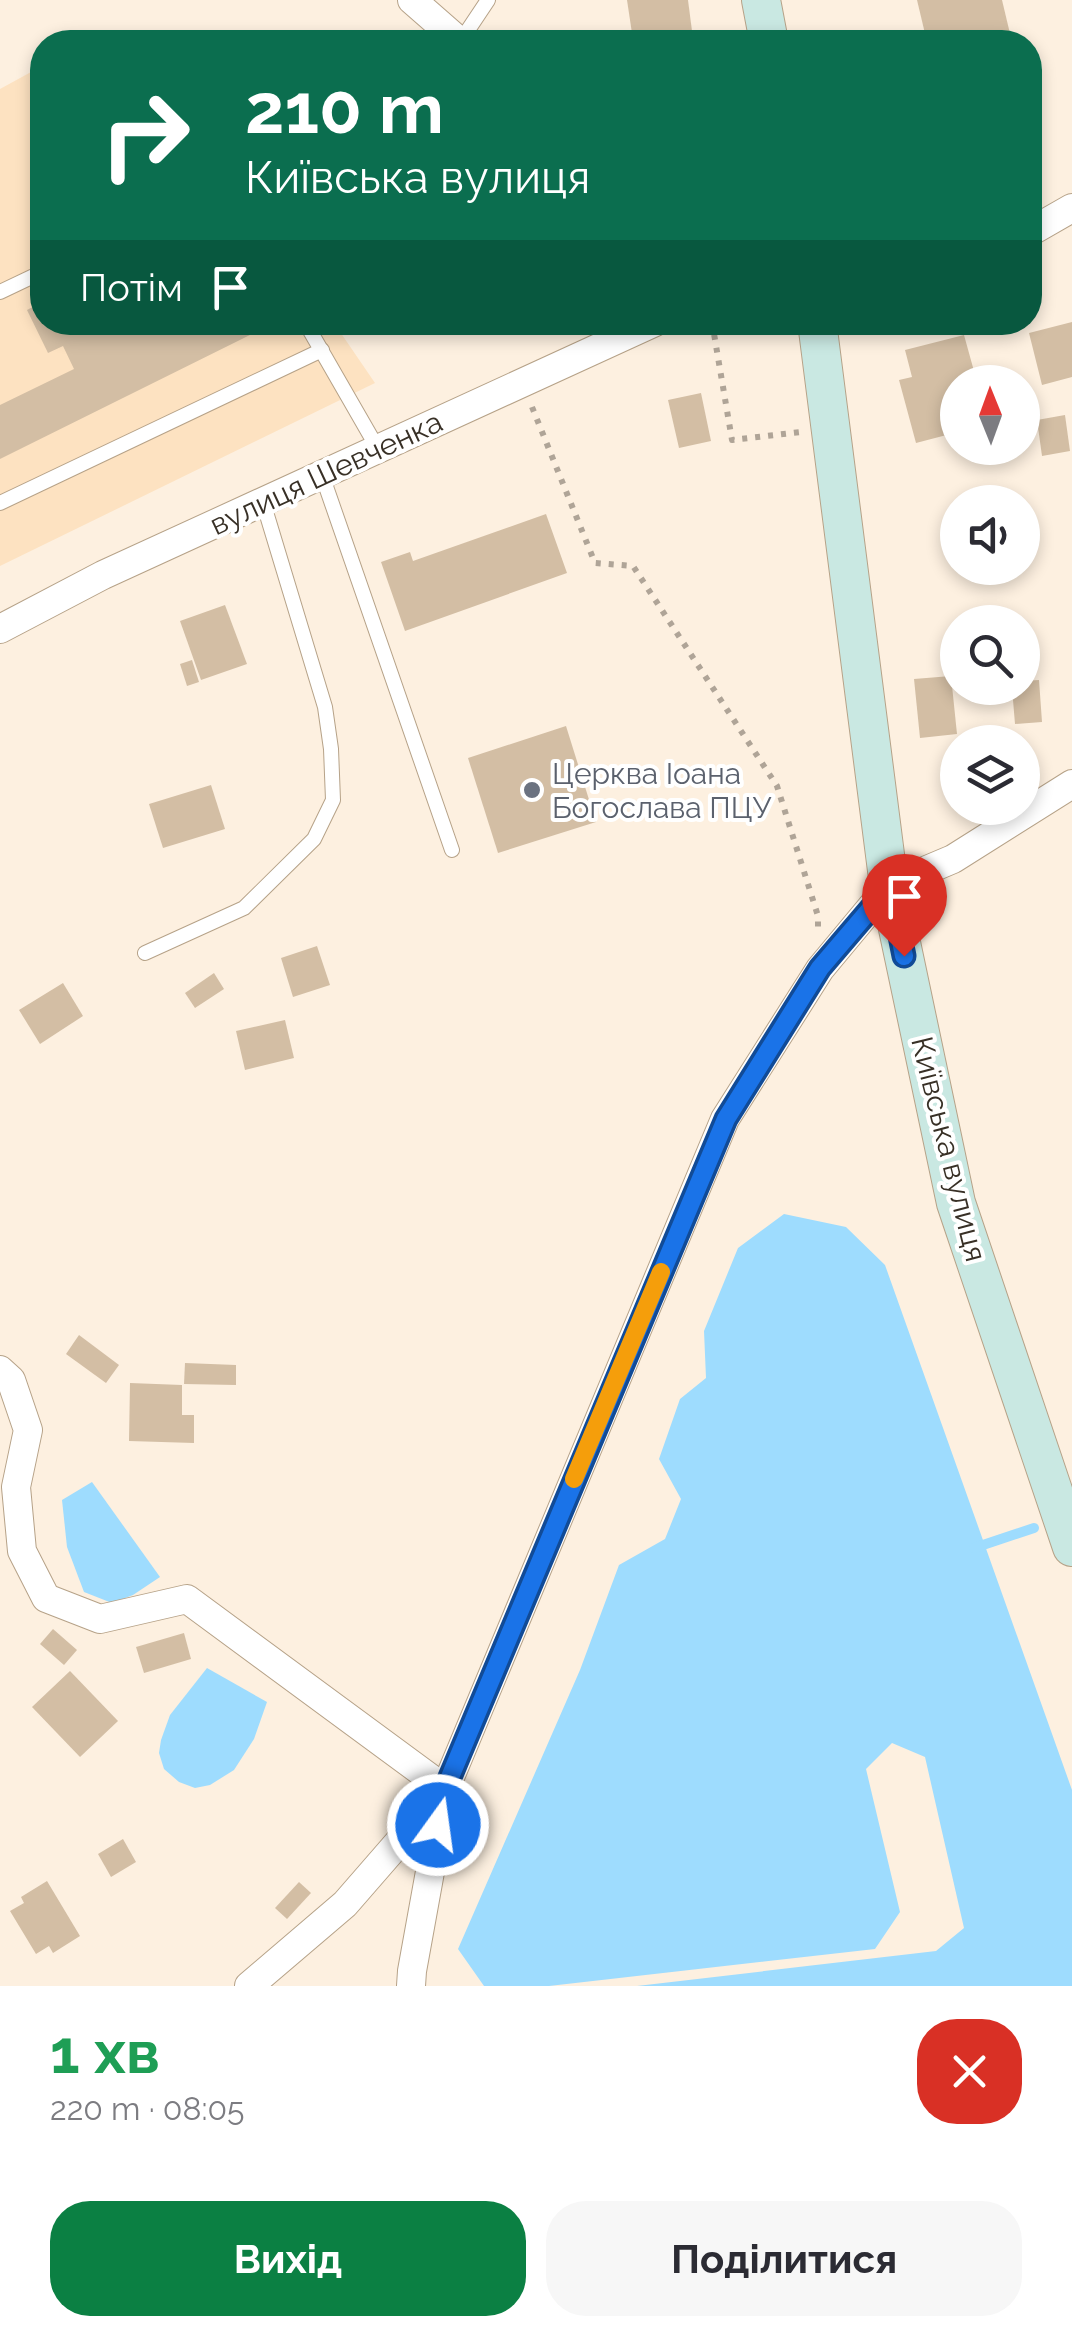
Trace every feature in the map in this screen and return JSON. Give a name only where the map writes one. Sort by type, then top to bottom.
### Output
[{"type":"main road","points":[[762,0],[767,30]]},
{"type":"main road","name":"Київська вулиця","points":[[819,335],[890,886],[956,1203],[1072,1548]]},
{"type":"street","points":[[412,0],[446,30]]},
{"type":"street","points":[[1042,225],[1072,208]]},
{"type":"street","name":"вулиця Шевченка","points":[[0,629],[103,576],[627,335]]},
{"type":"street","points":[[411,1986],[445,1789],[726,1119],[820,968],[890,886],[952,860],[1072,784]]},
{"type":"street","points":[[0,1370],[11,1380],[28,1430],[16,1487],[22,1551],[46,1598],[100,1619],[187,1599],[445,1789]]},
{"type":"street","points":[[249,1986],[345,1904],[445,1789]]},
{"type":"lane","points":[[468,30],[488,0]]},
{"type":"lane","points":[[0,292],[30,278]]},
{"type":"lane","points":[[313,335],[378,449]]},
{"type":"lane","points":[[0,503],[322,350]]},
{"type":"lane","points":[[322,475],[452,850]]},
{"type":"lane","points":[[145,952],[244,908],[314,838],[333,800],[332,750],[325,706],[263,502]]},
{"type":"path","points":[[714,335],[732,440],[830,428]]},
{"type":"path","points":[[522,383],[595,563],[633,566],[776,786],[818,916],[820,968]]},
{"type":"shaded area","points":[[30,73],[30,335],[342,335],[375,383],[0,566],[0,89]]},
{"type":"water","points":[[784,1214],[846,1227],[885,1265],[1072,1790],[1072,1986],[637,1986],[936,1951],[964,1928],[925,1757],[892,1743],[866,1769],[900,1912],[875,1949],[549,1986],[484,1986],[458,1949],[580,1670],[619,1565],[665,1539],[681,1499],[659,1459],[680,1399],[706,1378],[704,1331],[738,1248]]},
{"type":"water","points":[[92,1482],[160,1577],[112,1603],[84,1592],[67,1547],[62,1500]]},
{"type":"water","points":[[207,1668],[267,1702],[254,1739],[234,1770],[210,1785],[195,1788],[179,1782],[164,1769],[159,1753],[170,1715]]},
{"type":"building","points":[[627,0],[688,0],[692,30],[632,30]]},
{"type":"building","points":[[917,0],[1002,0],[1009,30],[924,30]]},
{"type":"building","points":[[1072,322],[1072,377],[1042,385],[1030,335],[1042,335],[1042,330]]},
{"type":"building","points":[[39,335],[250,335],[0,459],[0,405],[74,369],[63,346],[48,353]]},
{"type":"building","points":[[964,335],[972,365],[940,365],[940,437],[916,443],[899,380],[912,377],[905,350]]},
{"type":"building","points":[[701,393],[711,441],[679,448],[668,400]]},
{"type":"building","points":[[1065,415],[1070,451],[1042,456],[1040,419]]},
{"type":"building","points":[[546,514],[567,573],[405,631],[381,562],[410,552],[413,561]]},
{"type":"building","points":[[225,605],[247,664],[201,680],[180,621]]},
{"type":"building","points":[[192,660],[199,682],[187,686],[180,664]]},
{"type":"building","points":[[940,677],[940,705],[954,705],[956,725],[940,725],[940,736],[920,738],[914,679]]},
{"type":"building","points":[[1040,694],[1042,722],[1015,724],[1013,705],[1040,705]]},
{"type":"building","name":"Церква Іоана Богослава ПЦУ","points":[[566,726],[596,822],[498,853],[468,758]]},
{"type":"building","points":[[211,785],[225,829],[163,848],[149,804]]},
{"type":"building","points":[[317,946],[330,985],[293,997],[281,958]]},
{"type":"building","points":[[214,973],[224,989],[195,1008],[185,993]]},
{"type":"building","points":[[63,983],[83,1016],[40,1044],[19,1010]]},
{"type":"building","points":[[285,1020],[294,1058],[245,1070],[236,1031]]},
{"type":"building","points":[[79,1335],[119,1365],[106,1383],[66,1354]]},
{"type":"building","points":[[185,1363],[236,1365],[236,1385],[184,1384]]},
{"type":"building","points":[[130,1383],[182,1385],[182,1415],[194,1415],[194,1443],[129,1441]]},
{"type":"building","points":[[53,1629],[77,1650],[64,1665],[40,1644]]},
{"type":"building","points":[[184,1633],[191,1659],[144,1673],[136,1647]]},
{"type":"building","points":[[70,1671],[118,1721],[80,1757],[32,1707]]},
{"type":"building","points":[[123,1839],[136,1862],[111,1877],[98,1854]]},
{"type":"building","points":[[47,1881],[80,1936],[53,1953],[49,1946],[36,1954],[10,1911],[24,1903],[21,1897]]},
{"type":"building","points":[[299,1882],[311,1893],[287,1919],[275,1908]]},
{"type":"waterway","points":[[974,1548],[1034,1528]]},
{"type":"slow traffic","points":[[574,1479],[661,1272]]},
{"type":"place","name":"Церква Іоана Богослава ПЦУ","points":[[532,790]]},
{"type":"route","points":[[438,1825],[445,1789],[726,1119],[820,968],[890,886],[904,956]]}]
